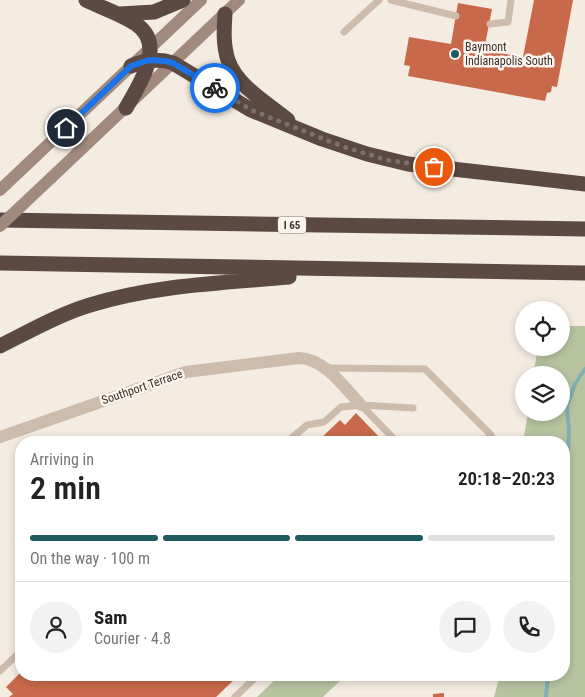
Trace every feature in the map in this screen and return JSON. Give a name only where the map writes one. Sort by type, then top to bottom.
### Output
[{"type":"highway","points":[[86,0],[136,24],[145,32],[149,39],[150,54],[141,82],[126,108]]},
{"type":"highway","points":[[115,14],[154,12],[183,0]]},
{"type":"highway","points":[[225,14],[224,37],[228,60],[236,74],[252,91],[301,130]]},
{"type":"highway","points":[[150,54],[173,63],[251,110],[344,147],[387,160],[585,184]]},
{"type":"highway","points":[[131,66],[150,54]]},
{"type":"highway","name":"I 65","points":[[0,220],[585,229]]},
{"type":"highway","points":[[0,263],[585,273]]},
{"type":"highway","points":[[0,346],[89,305],[155,289],[368,270]]},
{"type":"main road","points":[[150,54],[201,0]]},
{"type":"main road","points":[[0,226],[240,0]]},
{"type":"main road","points":[[0,190],[131,66]]},
{"type":"street","name":"Southport Terrace","points":[[0,437],[186,372],[299,358],[309,358],[324,368],[361,405]]},
{"type":"lane","points":[[344,32],[379,0]]},
{"type":"lane","points":[[391,0],[456,16]]},
{"type":"lane","points":[[490,24],[508,22],[511,0]]},
{"type":"lane","points":[[324,368],[425,369],[490,436]]},
{"type":"lane","points":[[294,436],[308,425],[324,422],[341,407],[361,405],[413,408]]},
{"type":"lane","points":[[361,405],[391,436]]},
{"type":"lane","points":[[0,671],[15,657]]},
{"type":"lane","points":[[235,697],[252,681]]},
{"type":"green space","points":[[570,326],[585,326],[585,697],[494,697],[498,681],[570,681],[570,436],[524,436],[527,421],[570,421],[570,366],[535,366],[537,356],[570,356]]},
{"type":"green space","points":[[274,681],[340,681],[323,697],[257,697]]},
{"type":"building","name":"Baymont Indianapolis South","points":[[534,0],[573,0],[557,87],[552,86],[551,92],[547,93],[545,101],[408,76],[410,66],[404,65],[409,37],[451,44],[458,3],[492,9],[484,50],[523,57]]},
{"type":"building","points":[[356,413],[378,436],[323,436],[340,420],[345,425]]},
{"type":"building","points":[[15,678],[15,681],[233,681],[216,697],[9,697],[13,694],[6,687]]},
{"type":"building","points":[[444,693],[444,697],[433,697],[433,694]]},
{"type":"waterway","points":[[569,436],[567,406],[575,384],[585,369]]},
{"type":"waterway","points":[[546,697],[547,681]]},
{"type":"way so far","points":[[215,88],[251,110],[344,147],[387,160],[434,167]]},
{"type":"place","name":"Baymont Indianapolis South","points":[[455,54]]},
{"type":"route","points":[[66,128],[131,66],[149,60],[173,63],[215,88]]}]
